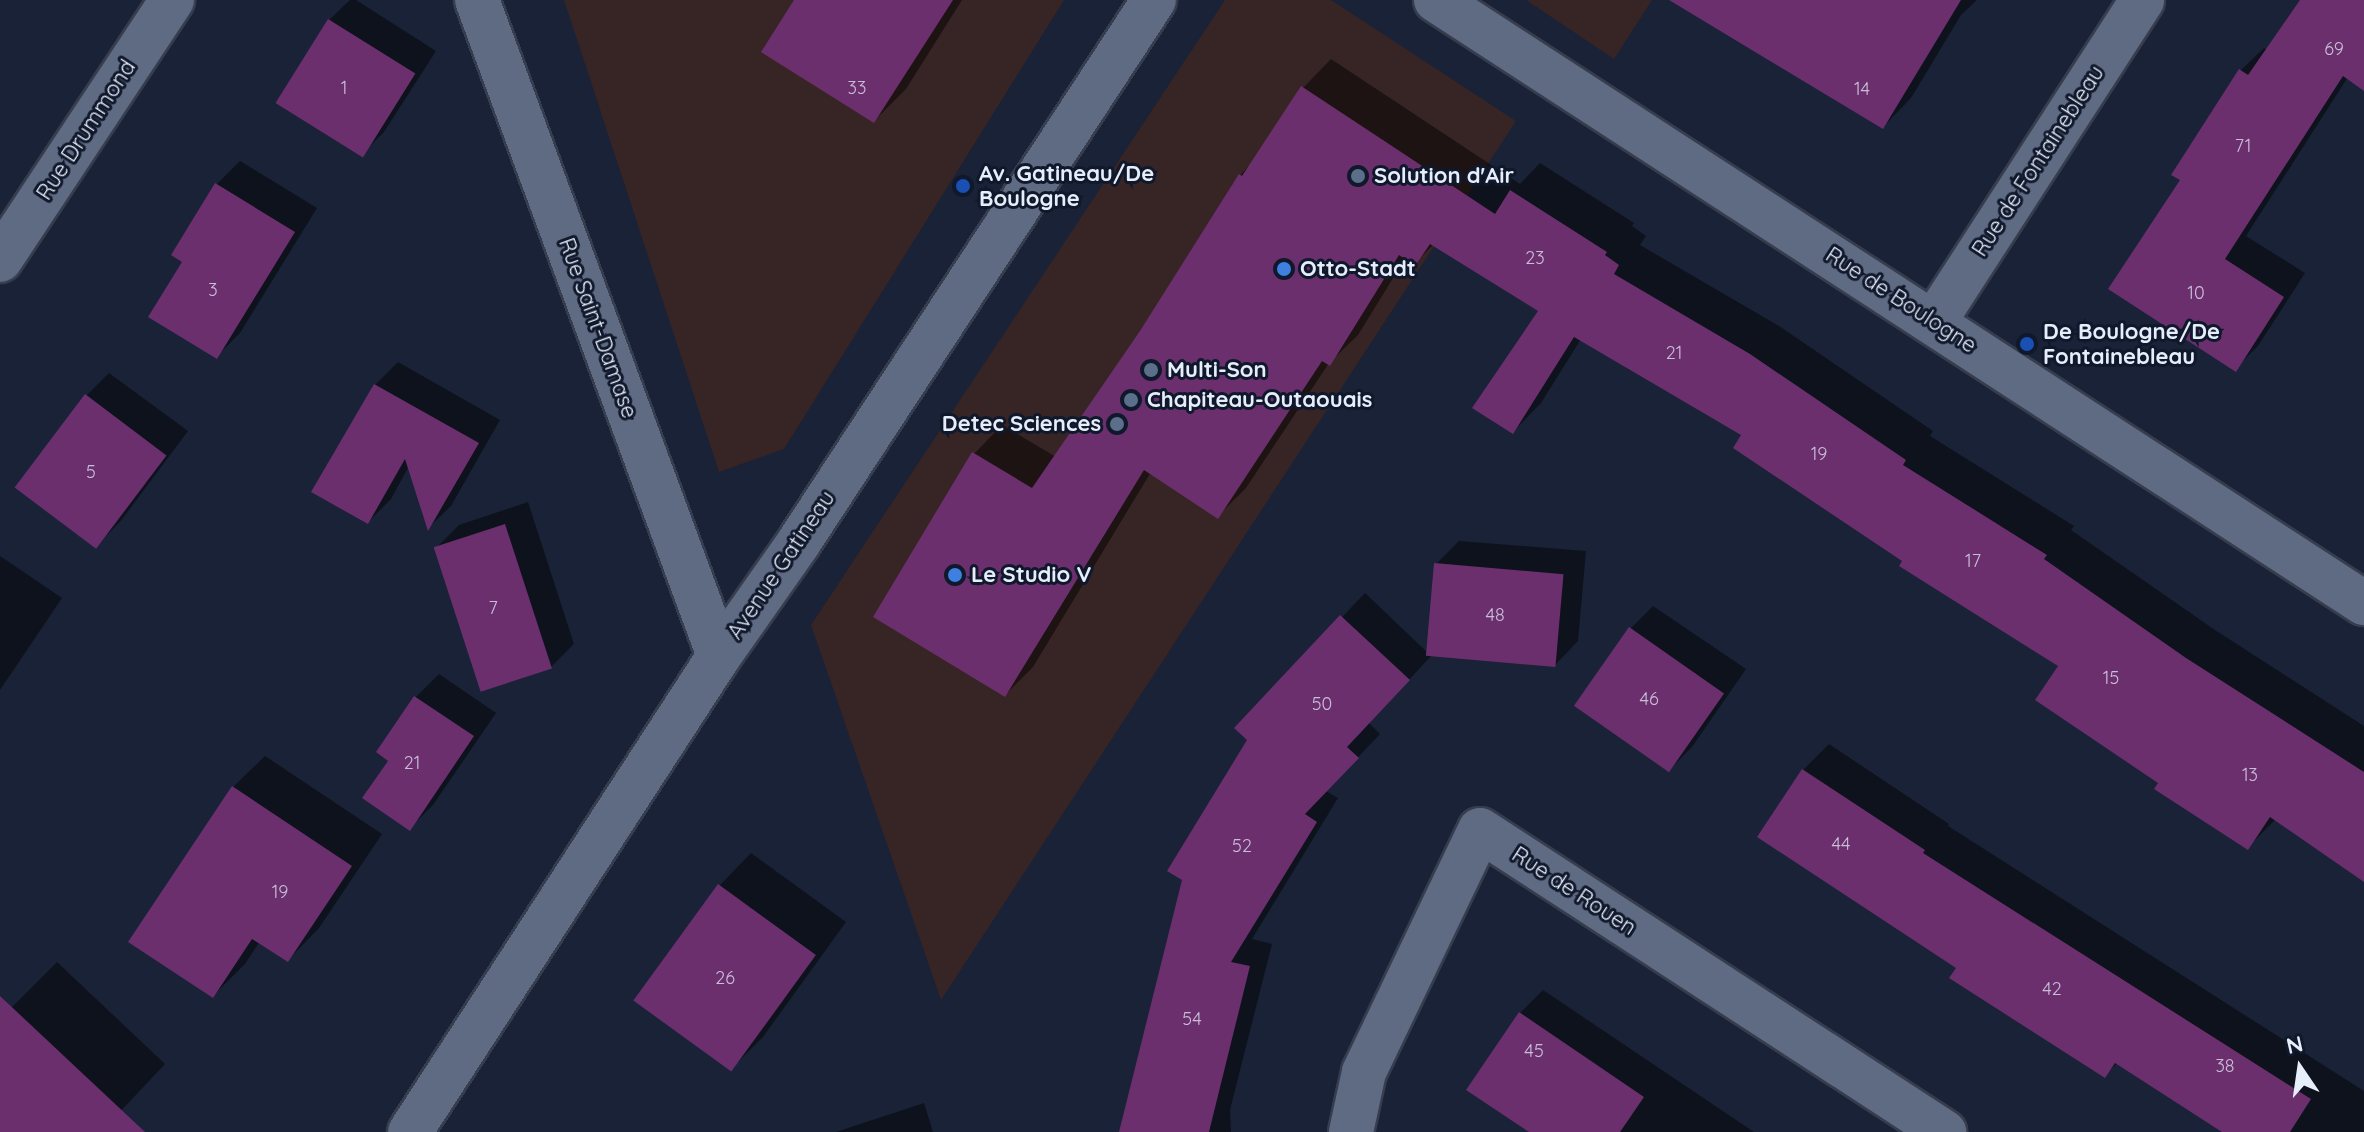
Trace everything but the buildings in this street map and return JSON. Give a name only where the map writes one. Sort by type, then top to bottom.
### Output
[{"type":"street","name":"Rue Drummond","points":[[0,260],[172,0]]},
{"type":"street","name":"Rue Saint-Damase","points":[[477,0],[719,656]]},
{"type":"street","name":"Avenue Gatineau","points":[[410,1132],[719,656],[781,569],[1154,0]]},
{"type":"street","name":"Rue de Boulogne","points":[[1436,0],[2364,603]]},
{"type":"street","name":"Rue de Fontainebleau","points":[[1934,322],[2142,0]]},
{"type":"street","name":"Rue de Rouen","points":[[1351,1132],[1364,1072],[1480,830],[1944,1132]]},
{"type":"shaded area","points":[[564,0],[1064,0],[784,449],[719,472]]},
{"type":"shaded area","points":[[1225,0],[1331,0],[1516,121],[941,1000],[811,625]]},
{"type":"shaded area","points":[[1526,0],[1652,0],[1614,59]]},
{"type":"place","name":"Solution d'Air","points":[[1358,176]]},
{"type":"place","name":"Av. Gatineau/De Boulogne","points":[[963,186]]},
{"type":"place","name":"Otto-Stadt","points":[[1284,269]]},
{"type":"place","name":"De Boulogne/De Fontainebleau","points":[[2027,344]]},
{"type":"place","name":"Multi-Son","points":[[1151,370]]},
{"type":"place","name":"Chapiteau-Outaouais","points":[[1131,400]]},
{"type":"place","name":"Detec Sciences","points":[[1117,424]]},
{"type":"place","name":"Le Studio V","points":[[955,575]]}]
